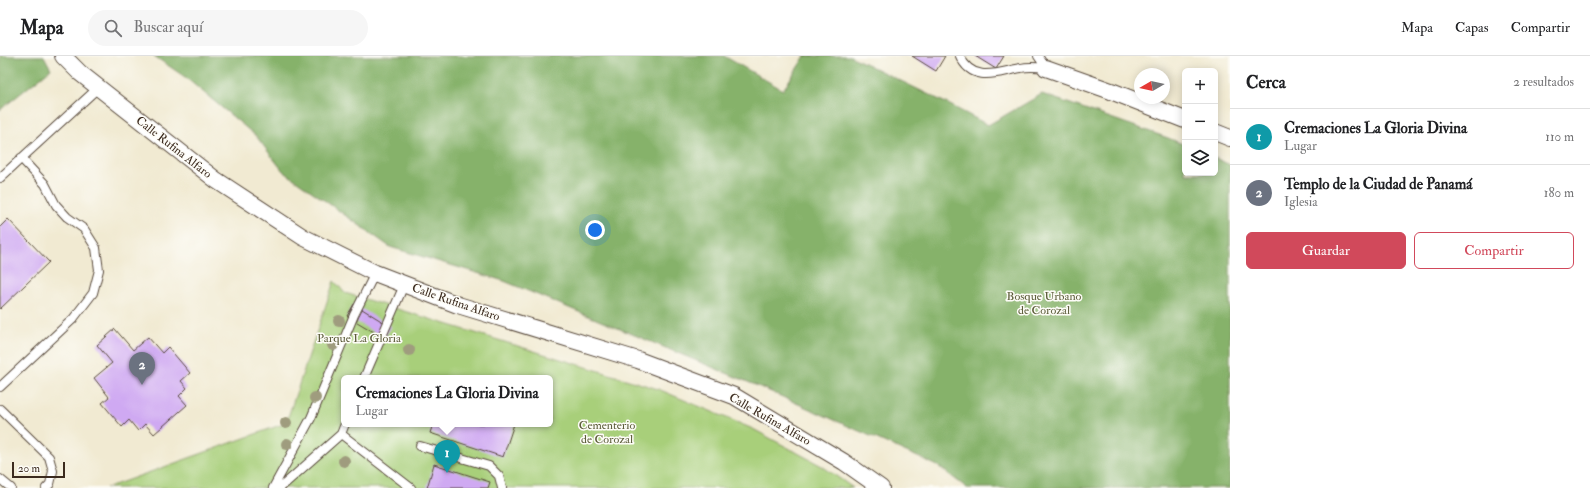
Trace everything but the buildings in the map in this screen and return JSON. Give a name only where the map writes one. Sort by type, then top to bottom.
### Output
[{"type":"street","name":"Calle Rufina Alfaro","points":[[63,56],[80,72],[216,180],[303,236],[375,273],[404,285],[458,305],[638,360],[734,396],[844,462],[881,488]]},
{"type":"street","points":[[1042,62],[1182,119]]},
{"type":"street","points":[[1218,133],[1230,138]]},
{"type":"lane","points":[[960,56],[963,64],[987,75],[1033,66],[1042,62]]},
{"type":"lane","points":[[0,178],[99,87]]},
{"type":"lane","points":[[0,387],[73,319],[93,293],[99,270],[96,248],[84,229],[67,217],[56,205],[45,184],[21,158]]},
{"type":"lane","points":[[274,488],[311,418],[354,315],[375,273]]},
{"type":"lane","points":[[365,375],[404,285]]},
{"type":"lane","points":[[0,409],[49,458],[53,471],[50,484],[46,488]]},
{"type":"lane","points":[[280,488],[341,434],[344,427]]},
{"type":"lane","points":[[341,434],[411,488]]},
{"type":"lane","points":[[420,446],[489,466],[499,476],[502,488]]},
{"type":"lane","points":[[0,479],[11,488]]},
{"type":"green space","points":[[0,56],[44,56],[51,69],[0,110]]},
{"type":"green space","name":"Bosque Urbano de Corozal","points":[[154,56],[724,56],[783,90],[805,56],[850,56],[988,125],[1042,94],[1168,138],[1182,144],[1182,176],[1218,176],[1218,159],[1230,165],[1230,488],[967,488],[938,466],[760,387],[504,281],[390,247],[283,171],[256,136],[185,77]]},
{"type":"green space","points":[[334,281],[345,293],[658,389],[753,429],[822,466],[853,488],[106,488],[286,423]]},
{"type":"place","name":"Templo de la Ciudad de Panamá","points":[[142,385]]},
{"type":"place","name":"Cremaciones La Gloria Divina","points":[[447,473]]},
{"type":"park label","name":"Parque La Gloria","points":[[359,338]]},
{"type":"park label","name":"Cementerio de Corozal","points":[[607,432]]}]
